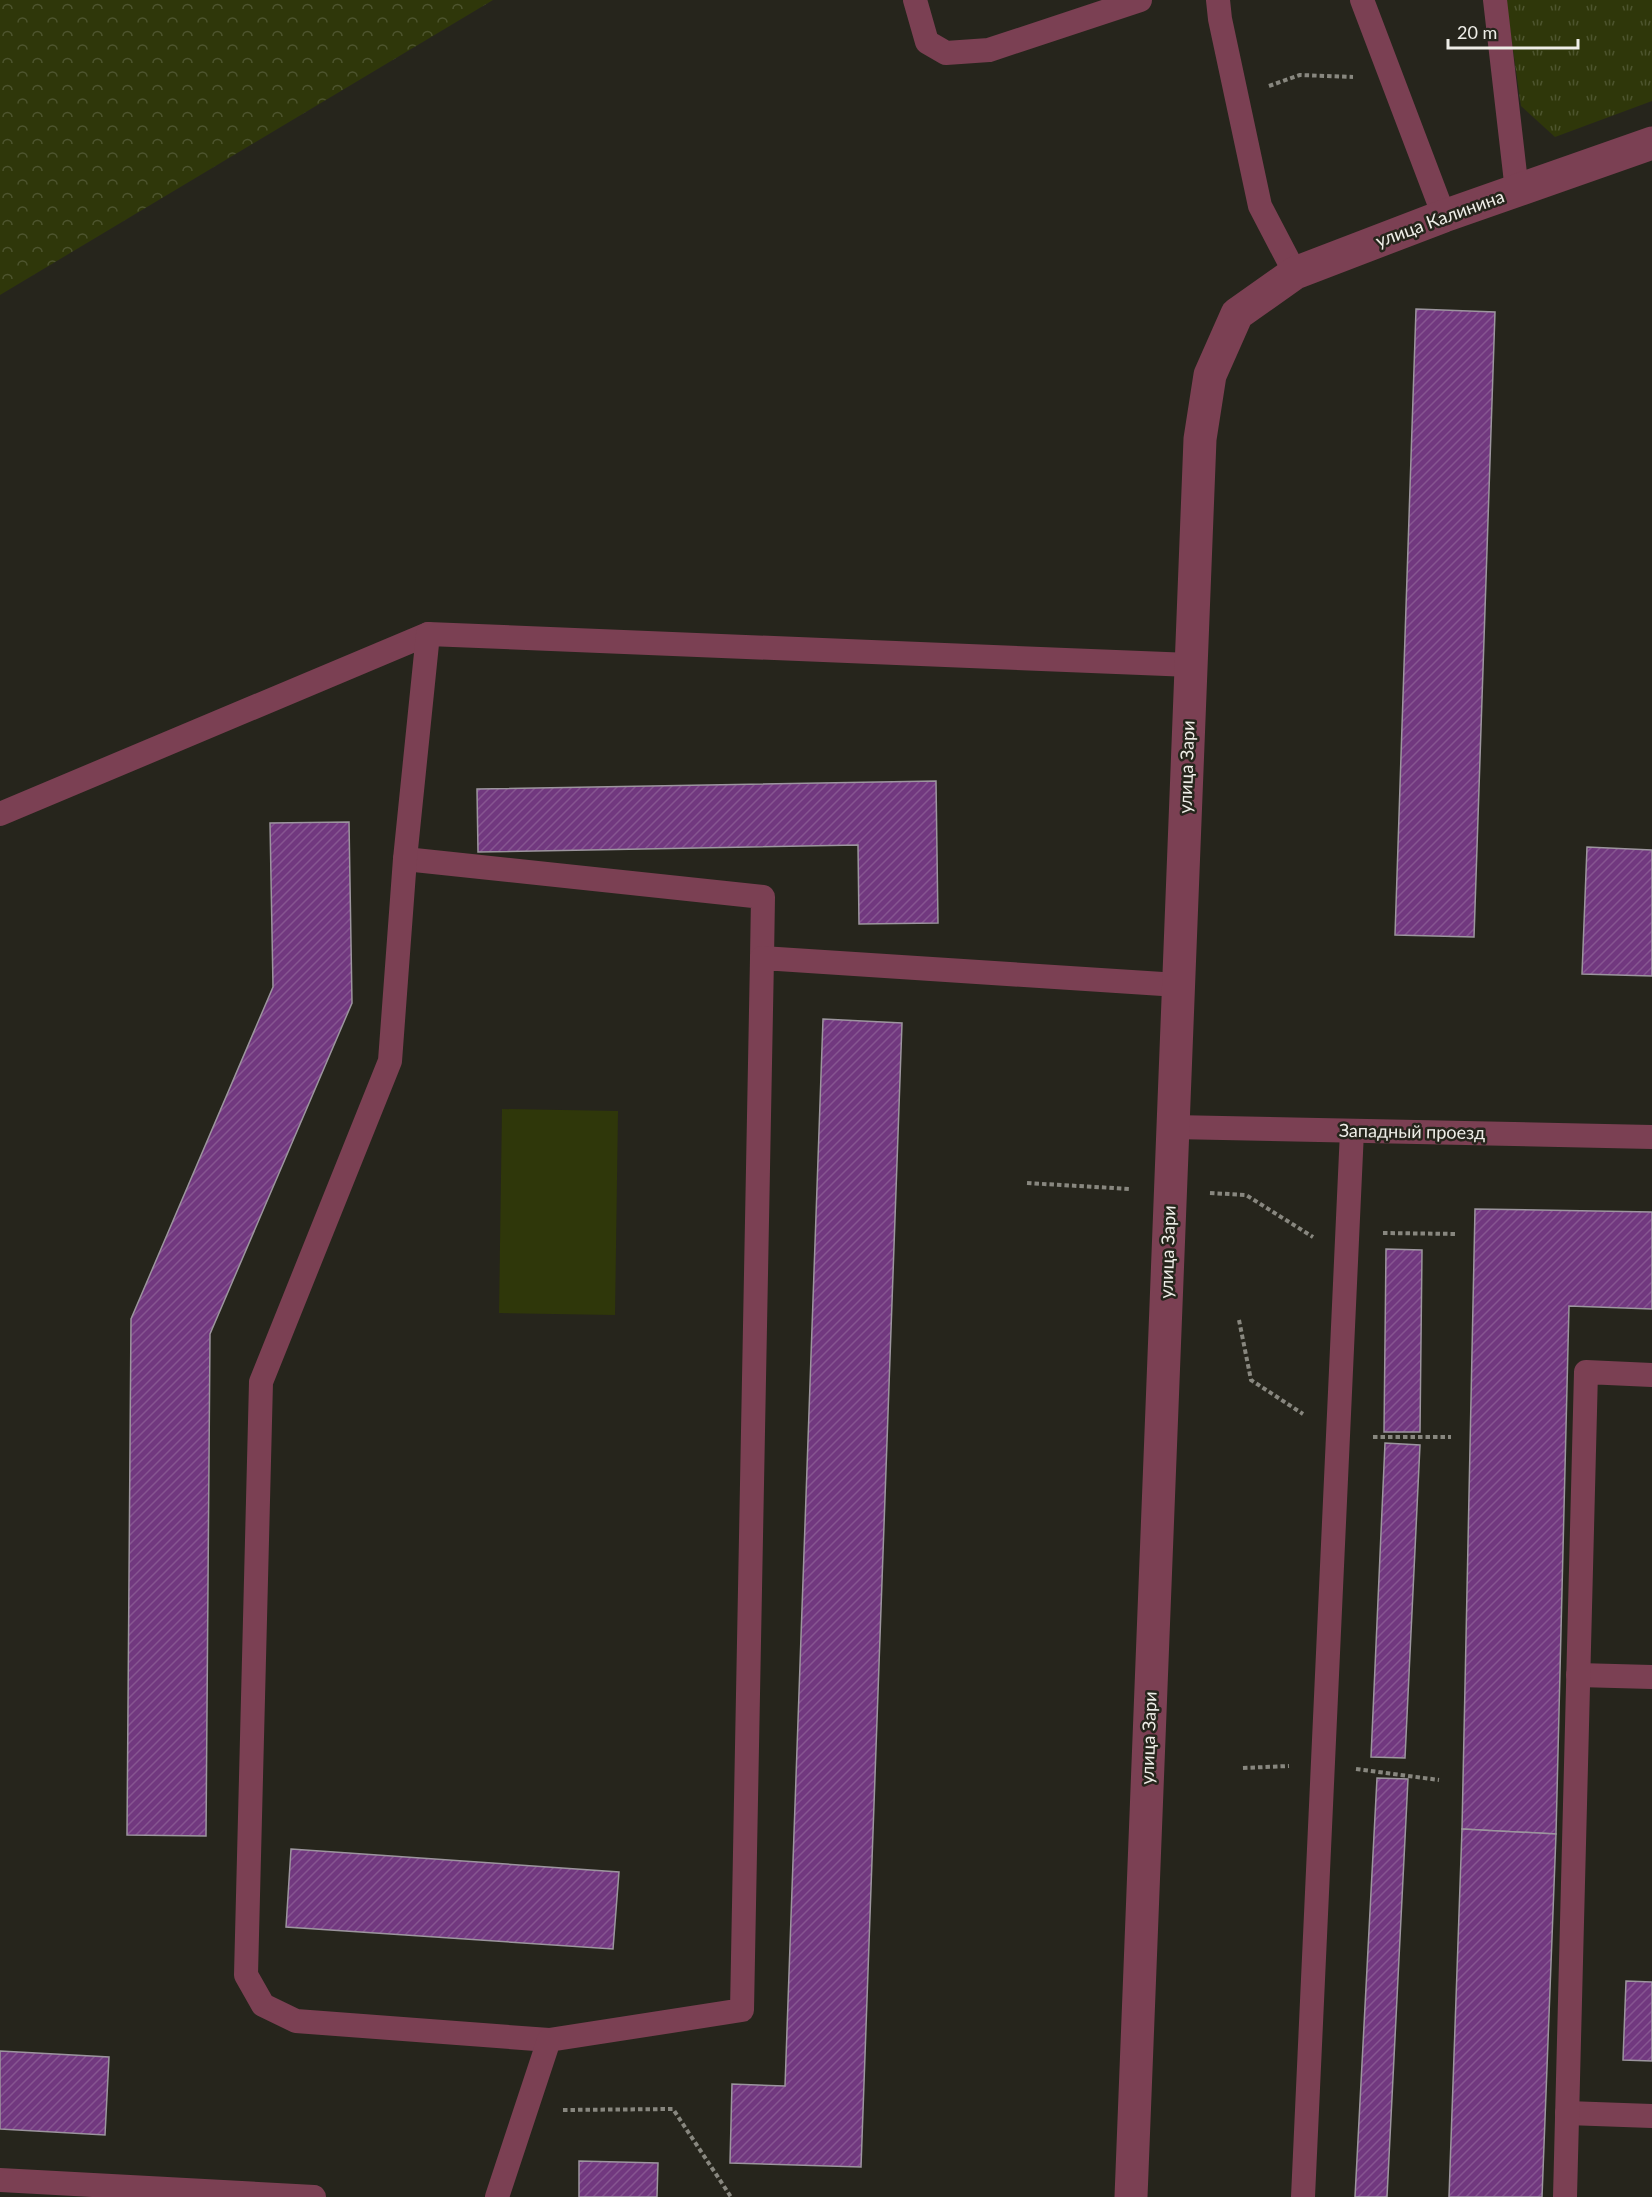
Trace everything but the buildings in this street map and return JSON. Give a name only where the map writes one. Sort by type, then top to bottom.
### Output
[{"type":"street","name":"улица Калинина","points":[[1237,314],[1295,273],[1444,216],[1652,143]]},
{"type":"street","name":"улица Зари","points":[[1131,2197],[1200,439],[1210,375],[1237,314]]},
{"type":"lane","points":[[915,0],[927,42],[946,52],[989,50],[1140,0]]},
{"type":"lane","points":[[1362,0],[1444,216]]},
{"type":"lane","points":[[1495,0],[1517,191]]},
{"type":"lane","points":[[1215,1],[1260,206],[1295,273]]},
{"type":"lane","points":[[0,814],[428,634],[1191,665]]},
{"type":"lane","points":[[405,859],[763,897],[742,2010],[549,2040],[296,2021],[263,2005],[246,1975],[261,1382],[390,1060],[405,859],[428,634]]},
{"type":"lane","points":[[762,958],[1179,985]]},
{"type":"lane","name":"Западный проезд","points":[[1173,1127],[1652,1137]]},
{"type":"lane","points":[[1303,2197],[1352,1131]]},
{"type":"lane","points":[[1565,2197],[1586,1372],[1652,1375]]},
{"type":"lane","points":[[1578,1675],[1652,1677]]},
{"type":"lane","points":[[497,2197],[549,2040]]},
{"type":"lane","points":[[1567,2113],[1652,2116]]},
{"type":"lane","points":[[0,2180],[314,2197]]},
{"type":"path","points":[[1237,97],[1300,75],[1393,78]]},
{"type":"path","points":[[1027,1183],[1246,1195],[1310,1237],[1347,1233],[1458,1234]]},
{"type":"path","points":[[525,2110],[673,2109],[731,2197]]},
{"type":"green space","points":[[0,0],[493,0],[0,295]]},
{"type":"green space","points":[[1506,0],[1652,0],[1652,101],[1555,137],[1521,106]]},
{"type":"green space","points":[[502,1109],[618,1111],[615,1315],[499,1313]]}]
